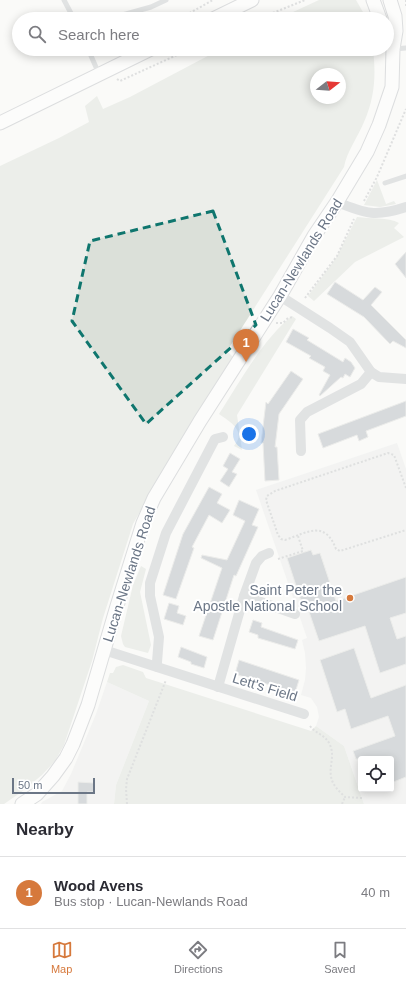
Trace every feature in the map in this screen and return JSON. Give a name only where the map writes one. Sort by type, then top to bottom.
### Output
[{"type":"street","points":[[227,12],[252,0]]},
{"type":"street","points":[[373,0],[377,12]]},
{"type":"street","name":"Lucan-Newlands Road","points":[[390,0],[394,12]]},
{"type":"street","points":[[395,16],[397,0]]},
{"type":"street","name":"Lucan-Newlands Road","points":[[22,804],[36,794],[53,776],[66,758],[73,744],[88,705],[143,523],[154,498],[200,421],[280,296],[314,236],[337,202],[367,152],[379,125],[392,87],[400,49],[394,13]]},
{"type":"street","points":[[0,123],[136,56]]},
{"type":"street","points":[[337,202],[368,213],[405,211]]},
{"type":"street","points":[[280,296],[350,342],[371,372],[379,377],[406,379]]},
{"type":"street","points":[[301,451],[300,420],[306,412],[361,384],[371,372]]},
{"type":"street","points":[[157,667],[156,662],[159,637],[150,596],[150,583],[160,546],[174,516],[215,440],[224,437]]},
{"type":"street","name":"Lett's Field","points":[[218,687],[244,596],[256,563],[262,556],[269,554]]},
{"type":"street","points":[[244,596],[295,614]]},
{"type":"street","name":"Lett's Field","points":[[104,650],[304,714]]},
{"type":"lane","points":[[64,0],[70,12]]},
{"type":"lane","points":[[133,12],[151,7],[166,0]]},
{"type":"lane","points":[[91,56],[99,74]]},
{"type":"lane","points":[[385,183],[406,176]]},
{"type":"path","points":[[192,12],[213,0]]},
{"type":"path","points":[[275,12],[305,0]]},
{"type":"path","points":[[406,0],[406,6]]},
{"type":"path","points":[[120,81],[175,56]]},
{"type":"path","points":[[283,323],[288,318],[294,316]]},
{"type":"path","points":[[406,488],[394,455],[388,453],[270,493],[266,500],[278,535],[281,539],[285,540],[314,530],[321,531],[328,534],[336,549],[340,551],[406,530]]},
{"type":"path","points":[[278,559],[303,552],[298,536]]},
{"type":"path","points":[[127,804],[127,779],[166,680]]},
{"type":"path","points":[[310,726],[325,737],[330,744],[333,757],[331,776],[333,784],[345,797],[362,798]]},
{"type":"path","points":[[342,804],[345,797]]},
{"type":"highlighted area","points":[[213,211],[256,325],[146,424],[72,321],[90,241]]},
{"type":"shaded area","points":[[319,0],[356,0],[363,12],[293,12]]},
{"type":"shaded area","points":[[208,56],[373,56],[374,86],[368,113],[345,161],[344,167],[227,351],[233,357],[186,431],[133,524],[103,618],[92,661],[64,745],[55,761],[42,775],[20,793],[4,804],[0,804],[0,166],[89,122],[85,106],[97,96],[103,109],[130,97]]},
{"type":"shaded area","points":[[377,180],[386,204],[394,201],[396,204],[380,207],[364,205]]},
{"type":"shaded area","points":[[357,217],[395,221],[399,223],[394,228],[404,237],[355,262],[314,301],[308,296],[336,258]]},
{"type":"shaded area","points":[[292,316],[296,319],[237,415],[242,450],[234,446],[238,441],[239,436],[236,427],[219,414],[261,349]]},
{"type":"shaded area","name":"Saint Peter the Apostle National School","points":[[397,443],[406,469],[406,804],[364,804],[360,792],[394,792],[394,756],[358,756],[358,787],[344,746],[316,726],[319,717],[317,707],[311,698],[301,695],[305,680],[306,668],[302,640],[307,638],[256,490]]},
{"type":"shaded area","points":[[141,566],[146,569],[140,592],[151,645],[148,653],[125,647],[121,636],[133,585]]},
{"type":"shaded area","points":[[123,665],[143,672],[146,678],[311,731],[316,726],[344,746],[358,787],[358,792],[360,792],[364,804],[114,804],[116,785],[149,701],[107,682],[110,673],[113,673],[116,667]]},
{"type":"shaded area","points":[[107,682],[149,701],[116,785],[114,804],[41,804],[62,791],[71,774],[96,714]]},
{"type":"building","points":[[406,252],[406,278],[395,264]]},
{"type":"building","points":[[335,282],[363,300],[375,287],[382,292],[371,305],[406,340],[406,348],[393,341],[390,344],[364,317],[327,294]]},
{"type":"building","points":[[293,329],[309,338],[307,340],[343,362],[345,358],[351,362],[355,368],[350,377],[345,374],[343,378],[341,377],[320,396],[319,395],[330,375],[323,371],[325,367],[309,358],[311,356],[286,342]]},
{"type":"building","points":[[291,371],[303,379],[279,414],[275,447],[277,447],[279,480],[265,481],[263,443],[261,443],[266,402],[268,404]]},
{"type":"building","points":[[406,401],[406,416],[366,431],[368,437],[359,441],[357,435],[323,448],[318,434]]},
{"type":"building","points":[[230,453],[240,459],[232,472],[237,474],[229,487],[220,481],[228,469],[223,466]]},
{"type":"building","points":[[209,487],[222,494],[217,503],[230,510],[222,523],[209,515],[192,547],[194,548],[176,599],[163,595],[183,534]]},
{"type":"building","points":[[239,500],[259,509],[252,525],[258,527],[236,576],[234,575],[213,640],[199,636],[222,568],[201,558],[202,555],[227,560],[245,521],[233,515]]},
{"type":"building","points":[[311,550],[313,555],[320,553],[336,601],[406,577],[406,613],[390,618],[397,639],[406,636],[406,664],[380,673],[365,626],[319,641],[305,600],[301,601],[287,558]]},
{"type":"building","points":[[169,603],[179,606],[177,613],[186,616],[183,625],[164,619]]},
{"type":"building","points":[[253,620],[262,623],[261,627],[298,640],[295,649],[258,638],[258,635],[249,632]]},
{"type":"building","points":[[181,647],[207,657],[204,668],[191,664],[191,662],[178,657]]},
{"type":"building","points":[[354,648],[371,698],[406,685],[406,777],[394,782],[394,756],[358,756],[358,759],[356,759],[353,751],[395,736],[388,716],[351,729],[345,709],[337,712],[320,660]]},
{"type":"building","points":[[239,660],[299,680],[295,693],[235,674]]},
{"type":"building","points":[[78,782],[94,783],[94,792],[87,792],[87,804],[78,804]]},
{"type":"place","name":"Wood Avens","points":[[246,362]]},
{"type":"place","name":"Saint Peter the Apostle National School","points":[[350,598]]}]
